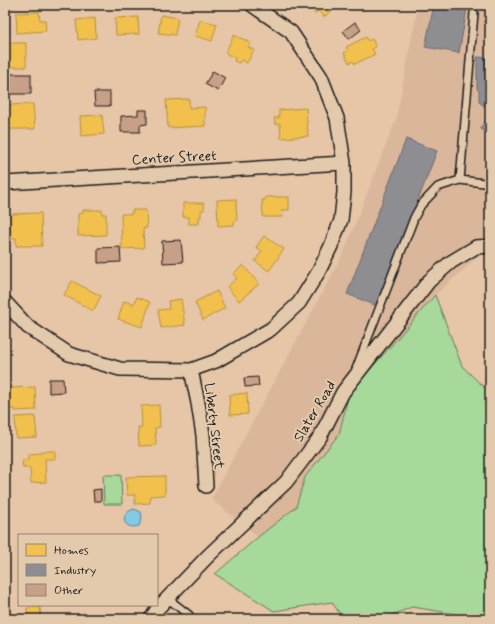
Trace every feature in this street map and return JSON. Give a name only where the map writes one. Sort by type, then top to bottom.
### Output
[{"type":"street","points":[[5,302],[28,327],[69,354],[120,369],[191,370],[216,361],[271,329],[299,303],[319,271],[341,220],[344,192],[344,163],[338,118],[321,77],[291,32],[252,5]]},
{"type":"street","name":"Center Street","points":[[5,183],[344,163]]},
{"type":"street","name":"Slater Road","points":[[151,619],[167,598],[208,556],[286,482],[320,437],[343,392],[350,382],[429,281],[451,262],[476,247],[490,246]]},
{"type":"street","name":"Liberty Street","points":[[191,370],[203,435],[206,486]]},
{"type":"lane","points":[[460,180],[474,13]]},
{"type":"lane","points":[[350,382],[414,218],[421,205],[438,187],[460,180],[484,183],[490,186]]},
{"type":"lane","points":[[167,598],[188,614]]},
{"type":"shaded area","points":[[418,5],[490,5],[490,246],[435,295],[349,394],[339,434],[305,477],[296,507],[258,537],[211,499],[344,252],[396,119]]},
{"type":"green space","points":[[435,295],[462,366],[490,393],[490,619],[460,619],[456,614],[412,607],[383,619],[343,619],[332,602],[274,611],[215,574],[296,507],[305,477],[339,434],[349,394]]},
{"type":"green space","points":[[103,475],[121,475],[122,504],[104,504]]},
{"type":"water","points":[[134,509],[141,512],[142,518],[139,526],[133,527],[126,524],[124,521],[126,514]]},
{"type":"building: Homes","points":[[315,5],[333,5],[335,7],[324,17],[318,11],[315,14],[312,10],[316,6]]},
{"type":"building: Homes","points":[[39,12],[40,20],[45,20],[46,31],[17,33],[16,13]]},
{"type":"building: Homes","points":[[161,15],[178,18],[175,35],[158,33]]},
{"type":"building: Homes","points":[[138,17],[139,34],[116,35],[115,18]]},
{"type":"building: Homes","points":[[95,18],[96,38],[78,40],[76,20]]},
{"type":"building: Homes","points":[[200,20],[217,24],[212,41],[195,36]]},
{"type":"building: Homes","points":[[234,35],[251,43],[248,47],[254,50],[247,63],[241,60],[239,63],[234,61],[235,58],[225,53]]},
{"type":"building: Homes","points":[[366,37],[368,41],[372,39],[376,47],[372,49],[375,54],[355,64],[353,61],[349,63],[344,53],[348,50],[346,47]]},
{"type":"building: Homes","points":[[8,43],[26,43],[26,67],[8,67]]},
{"type":"building: Homes","points":[[189,99],[189,108],[205,107],[205,126],[168,128],[166,100]]},
{"type":"building: Homes","points":[[33,104],[35,129],[6,129],[6,105]]},
{"type":"building: Homes","points":[[306,108],[308,136],[281,138],[280,124],[275,124],[274,118],[279,118],[279,110]]},
{"type":"building: Homes","points":[[102,115],[104,134],[81,136],[80,116]]},
{"type":"building: Homes","points":[[265,197],[289,197],[289,210],[282,210],[283,217],[263,217],[262,200],[265,200]]},
{"type":"building: Homes","points":[[236,199],[237,221],[234,221],[234,225],[218,226],[217,200]]},
{"type":"building: Homes","points":[[183,203],[204,203],[204,210],[201,210],[201,217],[199,217],[199,224],[189,224],[189,217],[183,217]]},
{"type":"building: Homes","points":[[83,210],[102,210],[102,214],[106,214],[106,235],[78,236],[78,214],[83,213]]},
{"type":"building: Homes","points":[[132,210],[146,210],[147,228],[143,229],[144,248],[122,249],[121,214],[132,214]]},
{"type":"building: Homes","points":[[41,213],[42,246],[16,246],[16,238],[11,239],[10,214]]},
{"type":"building: Homes","points":[[264,236],[284,249],[269,271],[255,261],[262,251],[256,247]]},
{"type":"building: Homes","points":[[243,265],[259,284],[239,301],[227,287],[237,278],[233,274]]},
{"type":"building: Homes","points":[[72,281],[101,296],[93,311],[64,295]]},
{"type":"building: Homes","points":[[217,291],[225,308],[203,320],[195,302]]},
{"type":"building: Homes","points":[[137,297],[150,302],[142,327],[118,319],[124,301],[134,304]]},
{"type":"building: Homes","points":[[181,299],[185,325],[161,328],[158,310],[169,309],[168,301]]},
{"type":"building: Homes","points":[[35,387],[36,410],[15,411],[15,409],[9,409],[9,388]]},
{"type":"building: Homes","points":[[247,393],[248,414],[230,415],[229,395]]},
{"type":"building: Homes","points":[[159,405],[160,427],[155,428],[156,445],[139,446],[138,427],[142,427],[141,406]]},
{"type":"building: Homes","points":[[35,416],[37,437],[16,438],[15,417]]},
{"type":"building: Homes","points":[[41,451],[55,451],[55,459],[45,459],[46,482],[31,483],[30,468],[23,468],[22,460],[28,460],[28,454],[41,453]]},
{"type":"building: Homes","points":[[165,476],[165,495],[150,496],[150,503],[135,504],[135,495],[127,495],[126,477]]},
{"type":"building: Homes","points":[[40,607],[41,619],[27,619],[27,608]]},
{"type":"building: Industry","points":[[434,5],[451,5],[467,9],[459,53],[425,47]]},
{"type":"building: Industry","points":[[477,57],[490,58],[490,111],[479,102],[479,91],[477,89]]},
{"type":"building: Industry","points":[[490,115],[490,136],[480,128]]},
{"type":"building: Industry","points":[[406,139],[437,151],[377,306],[347,294]]},
{"type":"building: Other","points":[[355,22],[361,30],[349,39],[343,31]]},
{"type":"building: Other","points":[[213,71],[225,78],[218,91],[205,84]]},
{"type":"building: Other","points":[[9,74],[31,74],[31,94],[9,94]]},
{"type":"building: Other","points":[[94,92],[110,92],[110,106],[95,106]]},
{"type":"building: Other","points":[[138,110],[147,110],[147,124],[140,125],[140,132],[121,132],[121,116],[138,115]]},
{"type":"building: Other","points":[[181,240],[183,262],[163,263],[162,241]]},
{"type":"building: Other","points":[[120,247],[121,262],[98,263],[98,248]]},
{"type":"building: Other","points":[[258,377],[259,386],[245,387],[244,378]]},
{"type":"building: Other","points":[[49,379],[63,379],[64,392],[49,393]]},
{"type":"building: Other","points":[[101,489],[101,501],[94,501],[93,490]]}]
